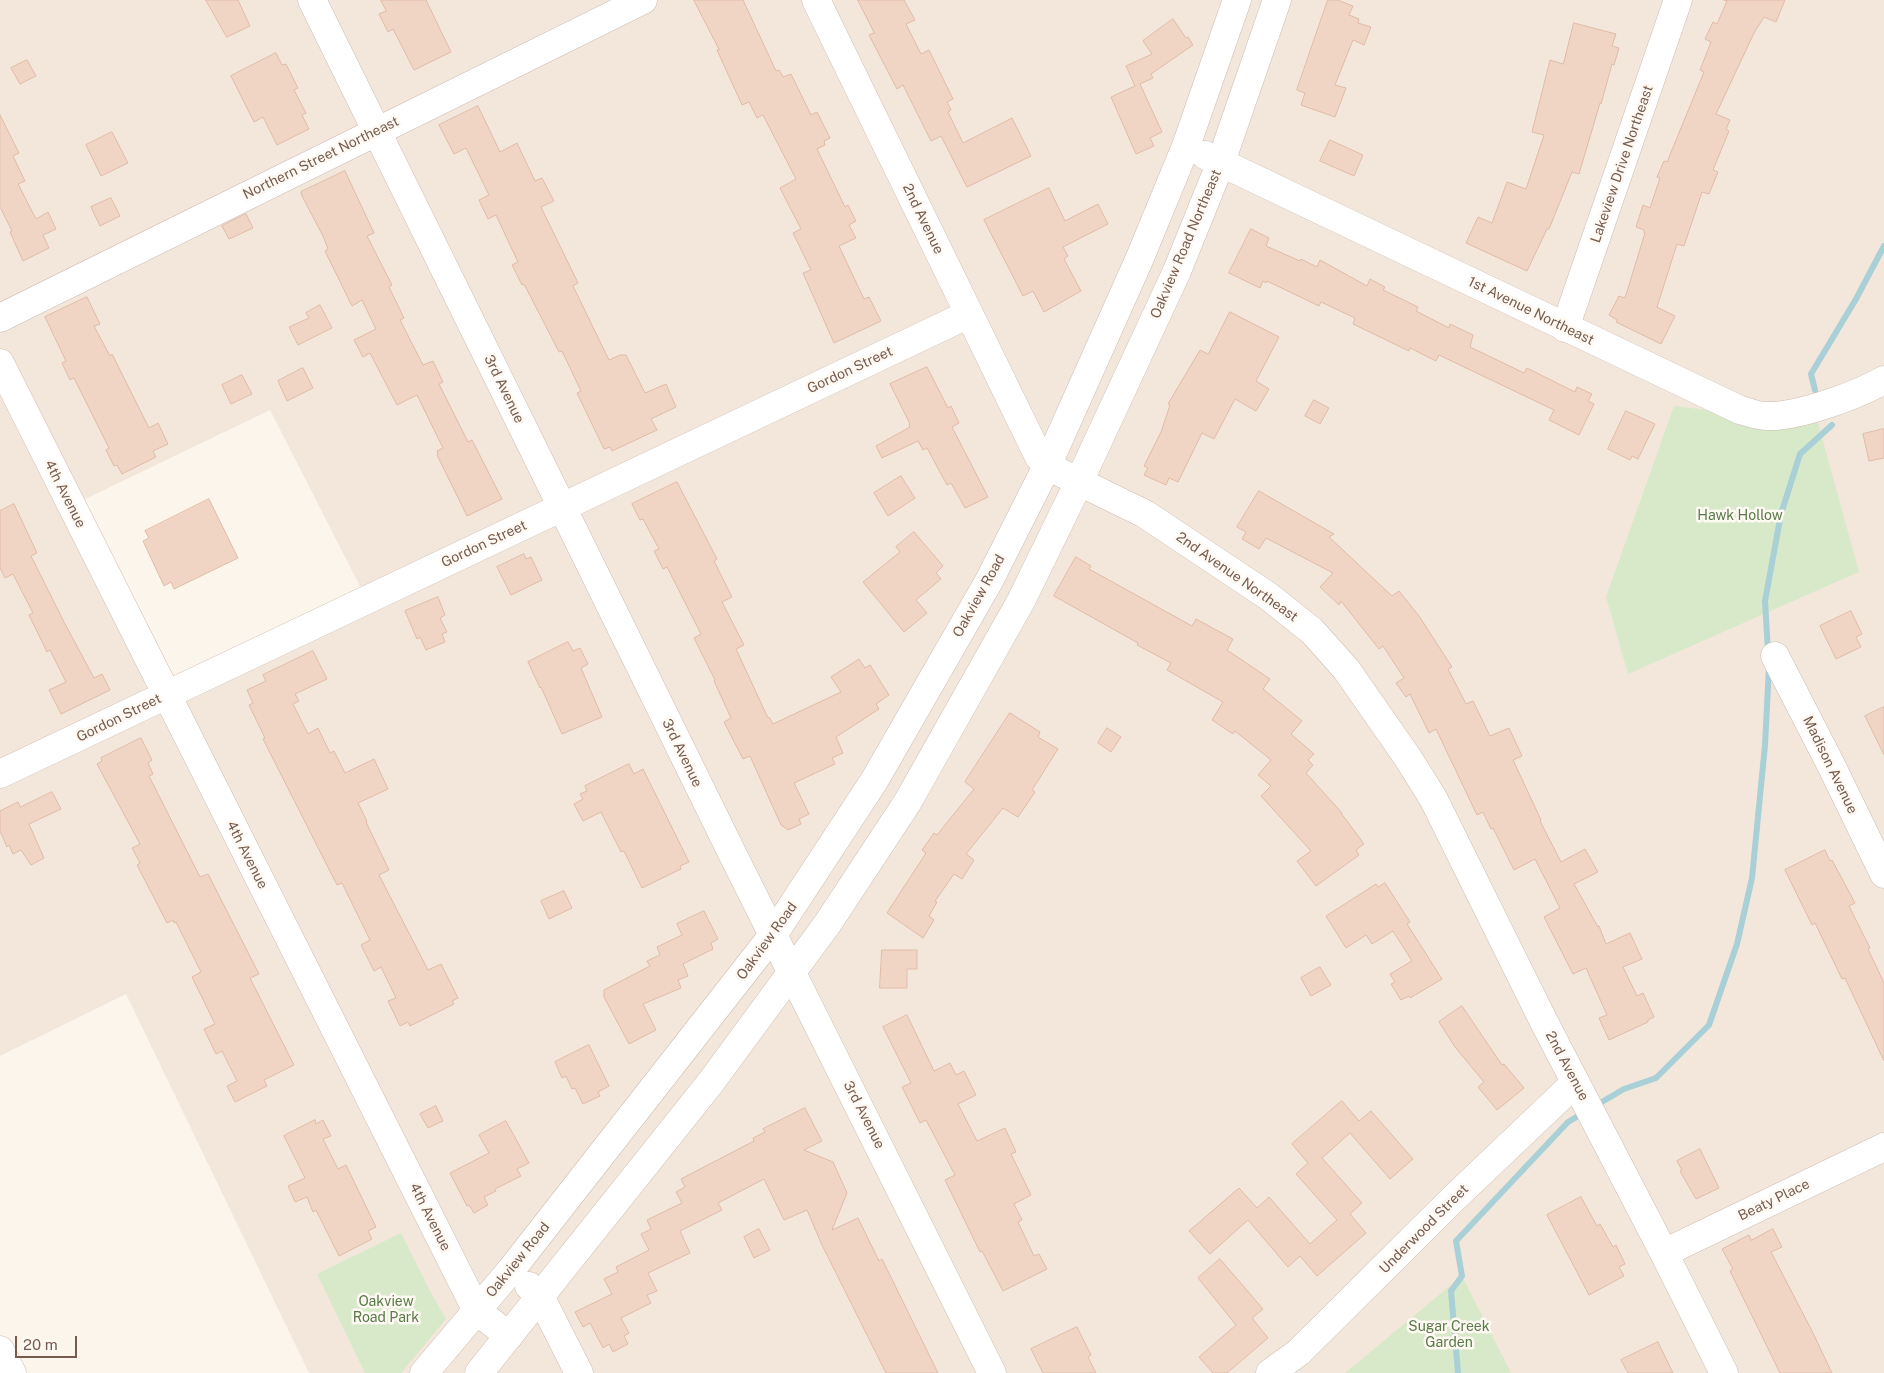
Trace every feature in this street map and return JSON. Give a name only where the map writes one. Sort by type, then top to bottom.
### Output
[{"type":"street","name":"3rd Avenue","points":[[312,0],[792,974],[992,1373]]},
{"type":"street","name":"Northern Street Northeast","points":[[0,318],[643,0]]},
{"type":"street","name":"2nd Avenue","points":[[816,0],[1039,457],[1047,466]]},
{"type":"street","points":[[1047,466],[1139,260],[1186,146],[1237,0]]},
{"type":"street","name":"Oakview Road Northeast","points":[[1079,482],[1177,270],[1221,162],[1277,0]]},
{"type":"street","name":"Lakeview Drive Northeast","points":[[1566,328],[1678,0]]},
{"type":"street","name":"1st Avenue Northeast","points":[[1186,146],[1740,410],[1769,417],[1803,411],[1868,389],[1884,380]]},
{"type":"street","name":"Gordon Street","points":[[0,774],[969,314]]},
{"type":"street","name":"4th Avenue","points":[[0,363],[477,1311],[508,1336]]},
{"type":"street","name":"2nd Avenue Northeast","points":[[1047,466],[1145,514],[1268,596],[1312,632],[1346,670],[1409,760]]},
{"type":"street","name":"Oakview Road","points":[[424,1373],[511,1270],[773,935],[874,781],[989,581],[1047,466]]},
{"type":"street","points":[[479,1373],[711,1082],[828,923],[907,802],[1022,599],[1079,482]]},
{"type":"street","name":"Madison Avenue","points":[[1775,656],[1884,874]]},
{"type":"street","name":"2nd Avenue","points":[[1409,760],[1433,798],[1724,1373]]},
{"type":"street","name":"Underwood Street","points":[[1270,1373],[1300,1352],[1453,1200],[1585,1101]]},
{"type":"street","name":"Beaty Place","points":[[1664,1253],[1884,1147]]},
{"type":"street","points":[[511,1270],[540,1296],[579,1373]]},
{"type":"street","points":[[0,1350],[12,1373]]},
{"type":"shaded area","points":[[0,0],[1884,0],[1884,1373],[309,1373],[126,994],[0,1056]],"holes":[[[270,410],[369,604],[171,696],[75,504]]]},
{"type":"green space","name":"Hawk Hollow","points":[[1674,406],[1818,423],[1859,572],[1628,674],[1606,597]]},
{"type":"green space","name":"Oakview Road Park","points":[[401,1233],[446,1319],[401,1373],[365,1373],[317,1274]]},
{"type":"green space","name":"Sugar Creek Garden","points":[[1462,1276],[1511,1373],[1345,1373]]},
{"type":"building","points":[[206,0],[238,0],[250,26],[227,37]]},
{"type":"building","points":[[381,0],[426,0],[451,52],[414,70],[393,29],[388,32],[379,14],[386,11]]},
{"type":"building","points":[[694,0],[743,0],[776,71],[779,70],[783,77],[791,74],[811,115],[817,112],[830,138],[824,141],[825,145],[817,149],[845,207],[848,205],[856,221],[849,225],[856,238],[839,246],[864,299],[869,297],[881,321],[834,343],[803,273],[811,270],[793,233],[801,229],[780,188],[796,179],[763,115],[757,118],[749,102],[742,105],[717,50],[719,50]]},
{"type":"building","points":[[858,0],[904,0],[915,20],[906,24],[921,54],[929,50],[953,99],[947,102],[951,110],[948,112],[963,143],[1012,118],[1031,156],[967,187],[941,136],[931,141],[903,85],[897,89],[869,35],[874,33]]},
{"type":"building","points":[[1328,0],[1337,0],[1353,6],[1349,15],[1359,19],[1358,23],[1371,27],[1364,45],[1353,40],[1335,85],[1346,88],[1335,117],[1301,105],[1305,93],[1297,90]]},
{"type":"building","points":[[1724,0],[1785,0],[1776,22],[1764,17],[1754,33],[1716,114],[1730,120],[1726,129],[1729,131],[1713,170],[1718,172],[1709,194],[1702,192],[1684,246],[1677,244],[1657,307],[1675,316],[1661,344],[1616,322],[1617,320],[1609,315],[1619,296],[1625,298],[1645,233],[1644,230],[1636,227],[1643,205],[1650,208],[1660,178],[1657,177],[1664,161],[1667,162],[1704,72],[1700,70],[1711,42],[1705,39],[1713,22],[1717,24],[1727,1]]},
{"type":"building","points":[[1173,19],[1193,45],[1151,74],[1153,78],[1140,84],[1162,132],[1150,138],[1154,146],[1136,154],[1111,97],[1135,86],[1126,66],[1152,54],[1143,41]]},
{"type":"building","points":[[1574,23],[1616,34],[1612,46],[1619,48],[1614,65],[1612,64],[1579,174],[1572,172],[1549,229],[1547,229],[1527,271],[1466,243],[1478,217],[1492,223],[1507,182],[1526,189],[1544,135],[1532,132],[1550,60],[1563,64]]},
{"type":"building","points":[[276,53],[282,65],[286,64],[298,88],[294,90],[306,113],[302,115],[309,129],[277,145],[263,117],[254,122],[231,76]]},
{"type":"building","points":[[27,60],[36,76],[20,84],[11,68]]},
{"type":"building","points":[[478,106],[500,152],[517,143],[535,181],[542,178],[554,201],[541,207],[578,283],[573,286],[609,360],[620,355],[626,355],[645,393],[666,384],[676,407],[651,419],[657,430],[612,451],[610,447],[604,449],[577,393],[581,391],[562,351],[559,352],[524,284],[522,285],[512,265],[518,262],[496,215],[488,219],[479,200],[489,195],[466,148],[454,154],[439,125]]},
{"type":"building","points":[[0,115],[19,153],[13,156],[25,181],[18,184],[36,219],[48,212],[56,229],[43,235],[49,248],[23,261],[10,232],[12,231],[0,207]]},
{"type":"building","points":[[112,132],[128,163],[101,176],[86,145]]},
{"type":"building","points":[[1330,140],[1363,155],[1354,176],[1320,161]]},
{"type":"building","points":[[345,171],[374,233],[367,236],[392,285],[389,287],[404,318],[400,320],[423,365],[433,361],[443,382],[439,384],[468,442],[472,440],[502,499],[467,516],[437,455],[437,451],[443,448],[417,395],[397,405],[370,353],[363,357],[354,340],[376,329],[362,300],[352,306],[325,251],[328,249],[323,236],[302,196],[301,192]]},
{"type":"building","points":[[1049,188],[1065,221],[1098,204],[1108,224],[1063,247],[1068,256],[1064,259],[1081,291],[1044,312],[1033,291],[1023,296],[984,220]]},
{"type":"building","points":[[111,198],[120,216],[100,226],[91,207]]},
{"type":"building","points":[[246,214],[253,228],[229,239],[222,226]]},
{"type":"building","points":[[1251,229],[1269,238],[1266,246],[1300,261],[1301,259],[1317,267],[1320,260],[1367,286],[1370,279],[1385,287],[1383,290],[1418,307],[1416,311],[1449,328],[1450,324],[1473,335],[1470,347],[1524,373],[1527,368],[1575,392],[1577,387],[1592,394],[1588,401],[1594,404],[1579,435],[1549,420],[1554,410],[1439,355],[1436,361],[1410,348],[1409,351],[1353,324],[1355,318],[1321,302],[1319,306],[1267,281],[1266,283],[1263,281],[1260,288],[1229,273]]},
{"type":"building","points":[[87,297],[100,324],[94,326],[110,356],[112,354],[149,428],[158,423],[168,444],[153,451],[156,457],[122,474],[117,465],[114,466],[106,450],[109,448],[74,378],[70,380],[62,363],[66,361],[45,317]]},
{"type":"building","points":[[320,305],[332,328],[298,345],[289,327],[309,318],[306,313]]},
{"type":"building","points":[[1230,312],[1279,337],[1256,381],[1269,389],[1256,411],[1235,399],[1214,439],[1202,433],[1178,482],[1169,478],[1166,485],[1144,475],[1148,468],[1144,466],[1161,432],[1170,405],[1168,404],[1200,350],[1208,354]]},
{"type":"building","points":[[927,367],[948,408],[951,406],[959,423],[952,427],[988,497],[965,508],[951,483],[947,485],[927,448],[923,450],[918,441],[882,458],[876,446],[910,427],[890,384]]},
{"type":"building","points":[[303,368],[313,388],[287,401],[278,381]]},
{"type":"building","points":[[242,375],[252,394],[231,404],[222,385]]},
{"type":"building","points":[[1314,400],[1329,408],[1320,424],[1305,416]]},
{"type":"building","points":[[1626,411],[1655,424],[1638,459],[1632,456],[1630,460],[1608,449]]},
{"type":"building","points":[[1884,429],[1884,458],[1869,461],[1863,434]]},
{"type":"building","points":[[901,476],[915,498],[888,516],[874,493]]},
{"type":"building","points":[[677,482],[717,559],[714,561],[732,597],[722,602],[744,645],[736,649],[768,718],[773,724],[841,692],[831,677],[859,659],[865,668],[870,665],[889,695],[876,704],[879,709],[836,737],[843,753],[832,758],[835,764],[794,783],[809,814],[799,819],[801,824],[788,830],[781,825],[750,756],[743,759],[724,722],[731,718],[694,638],[701,634],[667,567],[663,569],[654,551],[659,549],[643,519],[640,520],[632,504]]},
{"type":"building","points":[[1259,491],[1334,534],[1329,537],[1392,596],[1399,591],[1419,616],[1452,667],[1448,669],[1466,704],[1473,701],[1490,736],[1509,728],[1522,756],[1513,760],[1540,821],[1561,862],[1585,849],[1598,872],[1574,884],[1599,926],[1606,944],[1630,933],[1642,959],[1623,967],[1637,996],[1643,993],[1654,1017],[1648,1020],[1648,1022],[1609,1040],[1599,1018],[1607,1015],[1586,968],[1573,974],[1544,917],[1560,908],[1535,859],[1514,870],[1483,812],[1477,815],[1436,729],[1429,733],[1410,694],[1406,697],[1396,683],[1404,678],[1383,646],[1379,649],[1341,601],[1339,605],[1320,587],[1333,573],[1266,538],[1259,549],[1242,539],[1246,532],[1237,527]]},
{"type":"building","points":[[209,499],[238,558],[174,589],[171,582],[164,586],[143,541],[149,538],[145,531]]},
{"type":"building","points":[[14,504],[37,553],[31,556],[64,622],[94,678],[102,674],[110,690],[61,714],[49,690],[66,682],[50,650],[47,652],[29,615],[33,613],[13,574],[5,578],[0,568],[0,511]]},
{"type":"building","points":[[914,532],[943,566],[936,573],[941,579],[916,600],[927,613],[904,632],[863,582],[900,552],[896,547]]},
{"type":"building","points":[[524,554],[526,559],[531,557],[542,580],[511,595],[497,567]]},
{"type":"building","points":[[1076,557],[1091,566],[1089,569],[1192,626],[1196,619],[1233,639],[1227,650],[1270,679],[1263,689],[1302,721],[1291,734],[1314,754],[1308,760],[1313,765],[1306,773],[1342,813],[1364,844],[1356,850],[1359,855],[1316,886],[1297,861],[1311,851],[1261,796],[1271,786],[1258,775],[1271,760],[1235,731],[1233,734],[1212,720],[1223,702],[1167,670],[1171,663],[1054,596]]},
{"type":"building","points":[[438,597],[445,615],[440,618],[447,632],[442,634],[445,642],[426,650],[420,637],[417,639],[405,611]]},
{"type":"building","points":[[1851,611],[1862,634],[1856,637],[1861,647],[1836,659],[1820,626]]},
{"type":"building","points":[[568,642],[573,651],[580,648],[588,664],[581,668],[602,717],[562,734],[528,662]]},
{"type":"building","points":[[313,651],[327,679],[295,694],[299,701],[293,704],[308,734],[318,728],[330,753],[334,751],[345,773],[374,759],[388,789],[358,803],[389,870],[379,875],[428,970],[441,964],[458,998],[452,1001],[454,1004],[410,1026],[408,1022],[400,1026],[388,1001],[396,998],[381,967],[374,971],[361,945],[370,940],[342,883],[337,885],[263,739],[265,738],[249,705],[253,703],[247,690],[266,681],[263,675]]},
{"type":"building","points":[[1884,707],[1884,755],[1865,716]]},
{"type":"building","points":[[1010,713],[1040,732],[1038,737],[1058,749],[1032,790],[1035,792],[1018,817],[1003,808],[966,854],[974,860],[962,879],[954,874],[935,901],[937,902],[929,916],[934,920],[923,938],[887,913],[926,853],[922,850],[934,833],[937,835],[974,789],[965,782]]},
{"type":"building","points":[[1107,728],[1121,737],[1111,752],[1098,743]]},
{"type":"building","points":[[141,738],[152,760],[148,763],[153,774],[149,776],[200,877],[208,874],[259,974],[250,978],[294,1065],[264,1080],[267,1086],[235,1102],[227,1086],[237,1081],[222,1051],[216,1054],[204,1029],[215,1024],[192,977],[201,972],[176,922],[174,923],[173,920],[167,923],[137,865],[140,863],[132,848],[140,844],[97,764],[102,761],[101,758]]},
{"type":"building","points":[[629,764],[634,774],[643,769],[689,862],[680,866],[681,869],[642,888],[624,851],[621,852],[601,812],[583,821],[574,804],[583,799],[580,794],[587,791],[585,786]]},
{"type":"building","points":[[52,792],[61,809],[29,824],[44,858],[31,865],[21,850],[13,854],[9,845],[7,847],[0,831],[0,811],[18,802],[20,807]]},
{"type":"building","points":[[1825,850],[1855,903],[1849,906],[1870,948],[1868,949],[1884,983],[1884,1061],[1845,978],[1842,979],[1815,923],[1812,925],[1785,870]]},
{"type":"building","points":[[1385,883],[1410,922],[1407,924],[1442,979],[1410,998],[1409,996],[1401,1000],[1391,984],[1395,982],[1390,974],[1412,961],[1393,931],[1372,944],[1366,935],[1346,948],[1326,916],[1376,884],[1378,887]]},
{"type":"building","points":[[564,891],[572,908],[549,919],[541,901]]},
{"type":"building","points":[[704,911],[718,939],[711,943],[713,949],[683,964],[688,976],[678,980],[681,988],[643,1004],[656,1030],[629,1044],[604,997],[604,990],[650,966],[647,961],[660,955],[657,947],[682,935],[677,924]]},
{"type":"building","points":[[882,950],[917,950],[917,969],[907,969],[907,988],[880,988]]},
{"type":"building","points":[[1320,967],[1331,985],[1311,996],[1301,978]]},
{"type":"building","points":[[1462,1006],[1502,1065],[1504,1064],[1524,1088],[1497,1110],[1478,1087],[1484,1082],[1455,1047],[1439,1022]]},
{"type":"building","points":[[907,1015],[934,1071],[950,1063],[956,1075],[964,1071],[976,1095],[958,1104],[977,1141],[1005,1128],[1016,1152],[1011,1154],[1031,1195],[1014,1204],[1022,1220],[1018,1222],[1034,1256],[1039,1254],[1047,1269],[1003,1291],[982,1251],[980,1252],[945,1180],[955,1175],[926,1120],[920,1123],[902,1087],[911,1083],[883,1027]]},
{"type":"building","points":[[589,1045],[609,1086],[598,1092],[600,1096],[583,1104],[575,1088],[572,1089],[566,1076],[562,1078],[555,1062]]},
{"type":"building","points":[[1342,1101],[1359,1121],[1371,1111],[1413,1159],[1390,1179],[1350,1133],[1322,1158],[1362,1203],[1350,1214],[1366,1233],[1317,1276],[1300,1256],[1288,1267],[1248,1220],[1210,1254],[1189,1231],[1239,1188],[1257,1208],[1269,1197],[1310,1244],[1337,1220],[1296,1174],[1308,1163],[1292,1144]]},
{"type":"building","points":[[436,1106],[443,1121],[428,1128],[420,1114]]},
{"type":"building","points":[[805,1108],[822,1141],[804,1150],[833,1162],[847,1193],[832,1230],[858,1218],[879,1261],[882,1259],[938,1373],[886,1373],[822,1245],[807,1210],[784,1220],[764,1179],[718,1203],[722,1210],[680,1231],[690,1253],[648,1273],[657,1291],[647,1295],[651,1303],[621,1318],[629,1333],[624,1336],[628,1344],[613,1352],[609,1344],[603,1348],[590,1323],[583,1327],[575,1312],[612,1294],[604,1279],[618,1272],[616,1267],[649,1250],[641,1234],[651,1229],[647,1220],[682,1203],[676,1192],[685,1187],[681,1179],[754,1141],[753,1138],[765,1132],[763,1129]]},
{"type":"building","points":[[315,1120],[316,1124],[323,1120],[331,1136],[323,1139],[338,1169],[346,1165],[376,1227],[368,1231],[372,1239],[339,1256],[316,1210],[313,1212],[307,1197],[295,1202],[288,1186],[305,1178],[284,1136]]},
{"type":"building","points":[[506,1121],[529,1163],[517,1169],[521,1176],[495,1189],[496,1191],[484,1197],[488,1205],[474,1213],[469,1205],[467,1206],[450,1173],[489,1153],[479,1135]]},
{"type":"building","points":[[1700,1149],[1719,1188],[1696,1199],[1680,1171],[1682,1170],[1677,1161]]},
{"type":"building","points":[[1581,1197],[1597,1226],[1600,1224],[1613,1247],[1616,1245],[1625,1264],[1619,1267],[1624,1276],[1589,1295],[1547,1215]]},
{"type":"building","points":[[759,1229],[770,1250],[754,1258],[744,1237]]},
{"type":"building","points":[[1773,1229],[1782,1247],[1771,1252],[1832,1373],[1780,1373],[1730,1271],[1733,1269],[1722,1249],[1749,1235],[1751,1240]]},
{"type":"building","points":[[1220,1259],[1263,1309],[1252,1318],[1268,1338],[1227,1373],[1213,1373],[1199,1357],[1236,1325],[1198,1278]]},
{"type":"building","points":[[1077,1327],[1091,1355],[1088,1357],[1096,1373],[1043,1373],[1031,1349]]},
{"type":"building","points":[[1658,1342],[1673,1373],[1628,1373],[1621,1360]]},
{"type":"waterway","points":[[1815,390],[1811,374],[1856,299],[1884,246]]},
{"type":"waterway","points":[[1768,652],[1765,601],[1781,514],[1800,454],[1832,425]]},
{"type":"waterway","points":[[1595,1106],[1624,1089],[1656,1078],[1709,1025],[1737,944],[1752,878],[1765,745],[1769,667]]},
{"type":"waterway","points":[[1458,1373],[1451,1291],[1462,1276],[1456,1241],[1568,1122],[1585,1112]]}]
